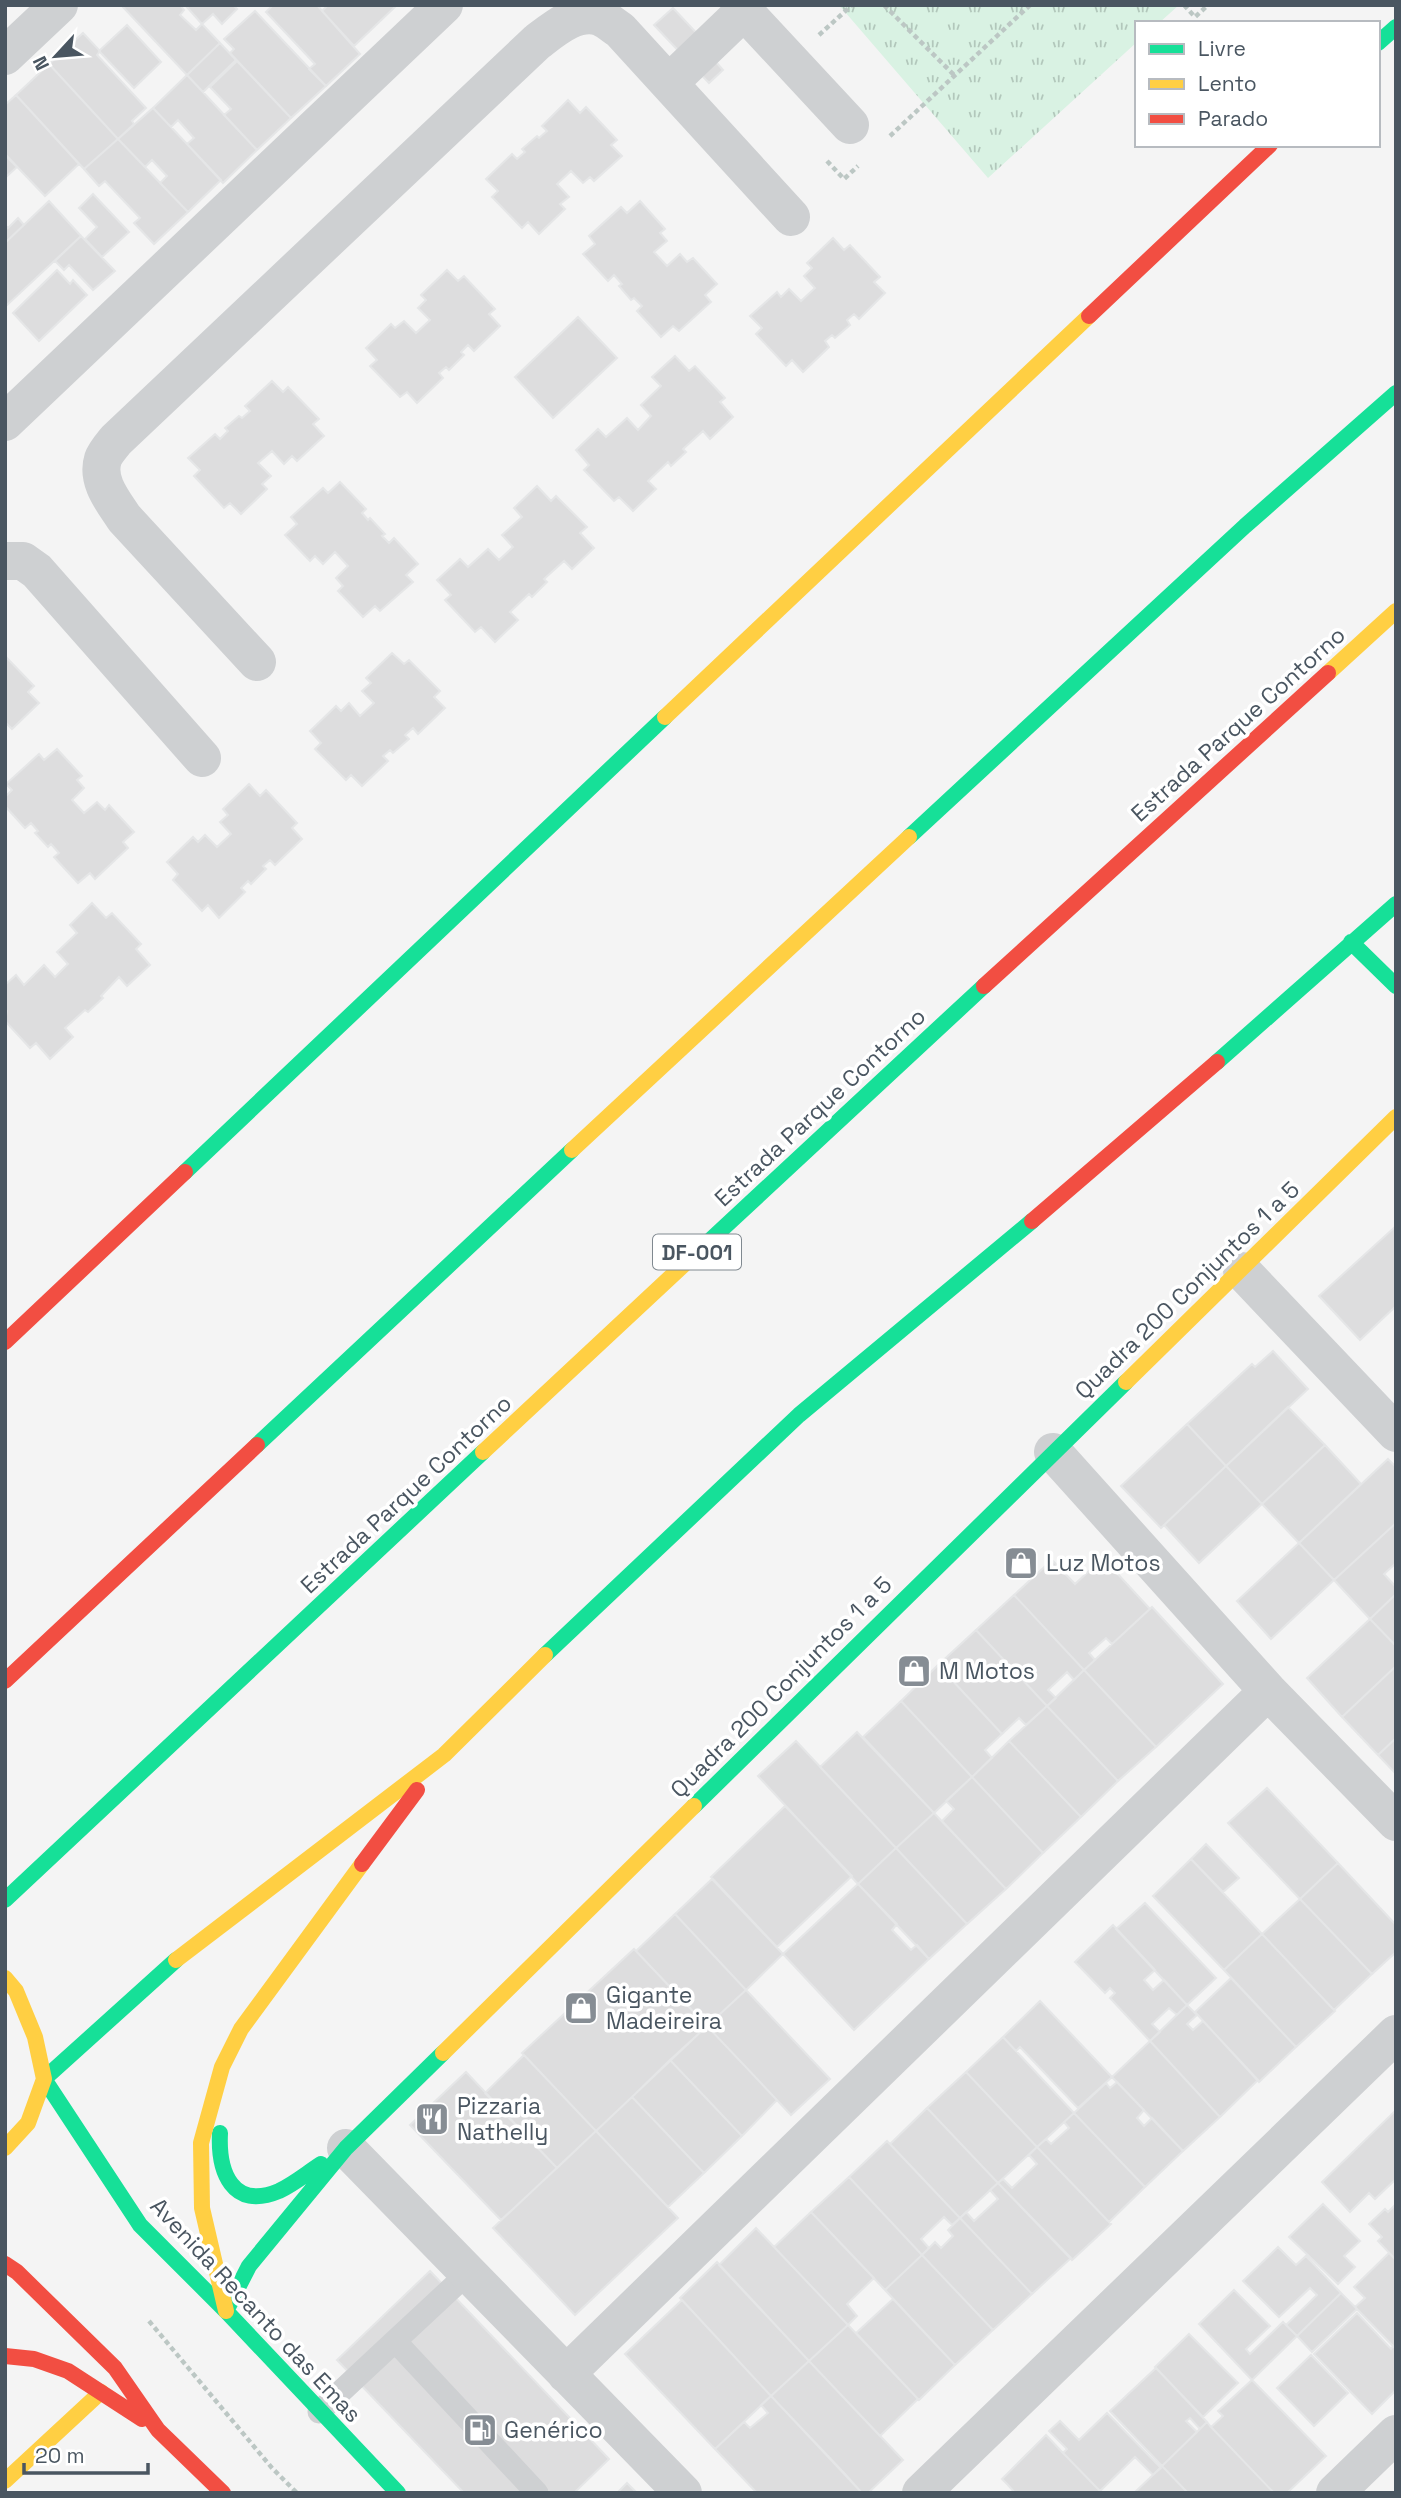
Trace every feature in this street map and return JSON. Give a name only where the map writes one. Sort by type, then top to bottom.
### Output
[{"type":"main road","points":[[1380,41],[1396,27]]},
{"type":"main road","points":[[5,1342],[1268,147]]},
{"type":"main road","points":[[5,1681],[729,1003],[1225,545],[1396,393]]},
{"type":"main road","name":"Estrada Parque Contorno","points":[[5,1900],[885,1076],[1396,611]]},
{"type":"main road","points":[[5,2148],[28,2123],[44,2079],[190,1948],[444,1755],[547,1653],[799,1415],[1091,1172],[1396,904]]},
{"type":"main road","points":[[1351,942],[1396,986]]},
{"type":"main road","name":"Quadra 200 Conjuntos 1 a 5","points":[[226,2311],[249,2266],[346,2148],[1396,1117]]},
{"type":"main road","points":[[226,2311],[202,2208],[201,2143],[222,2067],[241,2029],[444,1755]]},
{"type":"main road","points":[[11,1984],[36,2037],[44,2079]]},
{"type":"main road","points":[[222,2067],[224,2097],[220,2163],[233,2187],[244,2195],[256,2197],[274,2193],[346,2148]]},
{"type":"main road","name":"Avenida Recanto das Emas","points":[[44,2079],[140,2225],[226,2311],[398,2493]]},
{"type":"main road","points":[[5,2264],[17,2272],[115,2368],[158,2430]]},
{"type":"main road","points":[[5,2356],[34,2359],[68,2371],[158,2430],[223,2493]]},
{"type":"main road","points":[[5,2481],[101,2392]]},
{"type":"street","points":[[5,56],[59,5]]},
{"type":"street","points":[[11,405],[444,5]]},
{"type":"street","points":[[669,83],[741,8],[850,125]]},
{"type":"street","points":[[257,662],[124,518],[108,495],[102,478],[103,458],[116,440],[537,42],[561,24],[582,16],[599,17],[620,30],[790,216]]},
{"type":"street","points":[[5,561],[23,561],[37,570],[202,758]]},
{"type":"street","points":[[1242,1270],[1396,1433]]},
{"type":"street","points":[[1053,1452],[1268,1691],[1396,1822]]},
{"type":"street","points":[[566,2375],[1268,1691]]},
{"type":"street","points":[[921,2493],[1393,2042]]},
{"type":"street","points":[[346,2148],[683,2493]]},
{"type":"street","points":[[1335,2493],[1396,2434]]},
{"type":"lane","points":[[320,2412],[467,2274]]},
{"type":"lane","points":[[395,2341],[537,2493]]},
{"type":"path","points":[[884,5],[955,76]]},
{"type":"path","points":[[1184,5],[1195,17],[1208,5]]},
{"type":"path","points":[[149,2321],[272,2468],[297,2493]]},
{"type":"green space","points":[[839,5],[1179,5],[1161,21],[1135,21],[1135,44],[988,178]]},
{"type":"building","points":[[121,5],[180,5],[184,10],[180,15],[196,30],[202,24],[220,43],[187,75]]},
{"type":"building","points":[[185,5],[233,5],[237,9],[222,24],[213,14],[202,24]]},
{"type":"building","points":[[273,5],[317,5],[360,54],[326,86],[309,69],[315,64],[266,12]]},
{"type":"building","points":[[328,5],[397,5],[354,46],[322,11]]},
{"type":"building","points":[[673,8],[720,58],[716,62],[723,70],[709,83],[654,25]]},
{"type":"building","points":[[255,11],[326,86],[291,118],[230,53],[234,49],[224,39]]},
{"type":"building","points":[[127,25],[161,62],[134,88],[99,51]]},
{"type":"building","points":[[83,33],[100,51],[97,55],[146,108],[118,139],[49,64]]},
{"type":"building","points":[[220,43],[236,60],[203,92],[187,75]]},
{"type":"building","points":[[237,61],[291,118],[257,150],[224,115],[231,109],[210,87]]},
{"type":"building","points":[[49,64],[118,139],[84,169],[16,95]]},
{"type":"building","points":[[187,75],[257,150],[223,183],[187,144],[194,138],[178,120],[171,127],[153,108]]},
{"type":"building","points":[[16,95],[79,164],[45,196],[5,154],[5,105]]},
{"type":"building","points":[[568,100],[580,113],[586,107],[617,140],[611,145],[622,156],[594,181],[590,177],[583,183],[571,171],[557,184],[569,197],[560,204],[565,209],[539,234],[528,222],[522,228],[492,197],[498,191],[486,179],[512,154],[517,159],[525,152],[522,149],[547,131],[542,126]]},
{"type":"building","points":[[153,108],[221,180],[188,212],[160,183],[167,176],[152,160],[145,167],[118,139]]},
{"type":"building","points":[[118,139],[188,212],[154,244],[134,223],[140,218],[105,181],[99,186],[84,169]]},
{"type":"building","points":[[5,157],[17,167],[5,178]]},
{"type":"building","points":[[93,194],[129,232],[102,257],[85,239],[97,227],[79,208]]},
{"type":"building","points":[[49,201],[81,236],[5,307],[5,243]]},
{"type":"building","points":[[640,201],[665,229],[660,233],[667,241],[654,252],[667,266],[680,254],[687,262],[693,258],[717,284],[705,295],[711,302],[679,331],[673,326],[661,337],[637,311],[642,306],[634,298],[631,300],[614,275],[608,281],[583,254],[595,244],[589,236],[621,207],[627,213]]},
{"type":"building","points":[[18,218],[24,225],[5,243],[5,225],[8,228]]},
{"type":"building","points":[[81,236],[115,271],[93,290],[69,265],[64,270],[55,261]]},
{"type":"building","points":[[833,238],[844,250],[850,245],[880,277],[874,282],[885,293],[859,319],[854,314],[847,320],[850,325],[835,338],[832,335],[825,341],[829,347],[803,372],[792,360],[786,366],[756,334],[762,328],[750,316],[777,292],[781,297],[789,289],[801,301],[815,288],[804,276],[812,268],[807,263]]},
{"type":"building","points":[[57,270],[70,284],[73,280],[87,295],[39,341],[13,313]]},
{"type":"building","points":[[447,270],[458,281],[464,276],[495,309],[489,314],[500,326],[474,351],[468,345],[461,352],[464,355],[449,370],[446,367],[439,373],[443,378],[417,403],[407,392],[400,397],[370,366],[377,360],[366,348],[391,324],[395,328],[404,321],[416,333],[430,320],[418,308],[426,300],[421,295]]},
{"type":"building","points":[[578,317],[617,358],[553,418],[515,377]]},
{"type":"building","points":[[675,356],[689,371],[695,366],[725,398],[720,402],[733,417],[710,439],[703,431],[683,449],[686,452],[671,466],[668,462],[648,481],[656,489],[633,511],[619,497],[614,501],[584,470],[589,465],[576,450],[598,429],[606,437],[627,418],[638,430],[651,416],[641,405],[661,386],[652,377]]},
{"type":"building","points":[[272,381],[283,392],[288,387],[319,419],[313,424],[324,436],[297,461],[292,456],[284,464],[272,451],[258,463],[271,476],[262,484],[267,489],[241,514],[230,503],[224,508],[194,476],[200,470],[188,458],[215,434],[220,439],[228,431],[225,428],[250,411],[245,406]]},
{"type":"building","points":[[340,482],[366,509],[362,513],[385,534],[382,536],[389,543],[394,538],[418,564],[406,575],[413,582],[380,611],[375,606],[363,617],[338,591],[343,586],[336,578],[348,566],[335,552],[323,564],[315,556],[310,561],[285,535],[297,524],[291,517],[323,488],[328,493]]},
{"type":"building","points":[[537,486],[551,501],[556,496],[587,527],[580,533],[594,548],[572,569],[564,561],[544,579],[547,582],[532,597],[529,594],[510,612],[518,620],[495,642],[481,627],[475,632],[445,600],[451,595],[437,580],[460,559],[468,567],[488,549],[499,560],[513,547],[502,535],[522,517],[514,508]]},
{"type":"building","points":[[392,653],[404,664],[409,660],[440,691],[434,697],[445,708],[418,734],[413,728],[405,735],[409,739],[393,753],[390,750],[383,756],[388,761],[362,786],[351,775],[346,780],[315,749],[321,743],[310,731],[336,706],[341,711],[349,703],[360,716],[374,703],[362,691],[371,683],[366,678]]},
{"type":"building","points":[[5,656],[34,686],[28,692],[39,703],[12,729],[7,724],[5,726]]},
{"type":"building","points":[[57,749],[82,776],[77,780],[84,788],[72,800],[84,813],[97,802],[105,810],[109,805],[134,832],[123,842],[128,848],[95,879],[90,873],[78,883],[54,857],[59,853],[51,844],[48,847],[35,833],[38,831],[31,823],[25,828],[5,806],[5,797],[12,790],[6,784],[39,754],[44,760]]},
{"type":"building","points":[[249,784],[260,796],[266,790],[297,823],[292,828],[302,839],[275,865],[270,860],[263,866],[266,869],[251,884],[248,881],[241,888],[245,892],[219,918],[208,905],[202,911],[173,880],[178,874],[167,862],[193,837],[198,842],[205,835],[217,847],[231,834],[220,822],[228,815],[223,809]]},
{"type":"building","points":[[92,903],[106,918],[112,913],[141,944],[136,949],[150,965],[127,986],[119,977],[101,996],[103,998],[65,1028],[73,1037],[50,1059],[36,1043],[30,1048],[5,1021],[5,985],[16,975],[24,985],[44,965],[55,977],[68,964],[57,952],[77,933],[70,925]]},
{"type":"building","points":[[1396,1226],[1396,1306],[1360,1340],[1319,1296]]},
{"type":"building","points":[[1273,1351],[1308,1389],[1226,1466],[1187,1424],[1252,1364],[1255,1367]]},
{"type":"building","points":[[1288,1407],[1325,1445],[1262,1504],[1226,1466]]},
{"type":"building","points":[[1187,1424],[1226,1466],[1161,1528],[1121,1486]]},
{"type":"building","points":[[1325,1445],[1361,1484],[1299,1543],[1262,1504]]},
{"type":"building","points":[[1388,1459],[1396,1467],[1396,1523],[1334,1580],[1299,1543]]},
{"type":"building","points":[[1226,1466],[1262,1504],[1199,1563],[1164,1525]]},
{"type":"building","points":[[1396,1523],[1396,1563],[1384,1574],[1396,1587],[1396,1594],[1370,1619],[1334,1580]]},
{"type":"building","points":[[1299,1543],[1334,1580],[1271,1639],[1237,1601]]},
{"type":"building","points":[[1103,1558],[1150,1609],[1112,1644],[1106,1638],[1089,1653],[1095,1660],[1084,1670],[1014,1595],[1052,1560],[1075,1584]]},
{"type":"building","points":[[1396,1594],[1396,1646],[1370,1619]]},
{"type":"building","points":[[1014,1595],[1084,1670],[1074,1680],[1067,1672],[1048,1690],[1056,1698],[1047,1706],[976,1630]]},
{"type":"building","points":[[1152,1607],[1223,1684],[1156,1747],[1084,1670]]},
{"type":"building","points":[[1370,1619],[1396,1646],[1396,1666],[1342,1717],[1307,1678]]},
{"type":"building","points":[[976,1630],[1047,1706],[1026,1725],[1019,1718],[1002,1734],[938,1665]]},
{"type":"building","points":[[938,1665],[1002,1734],[985,1750],[992,1758],[972,1777],[901,1701]]},
{"type":"building","points":[[1396,1666],[1396,1738],[1378,1755],[1342,1717]]},
{"type":"building","points":[[1084,1670],[1156,1747],[1118,1781],[1047,1706]]},
{"type":"building","points":[[901,1701],[972,1777],[934,1813],[863,1737]]},
{"type":"building","points":[[1047,1706],[1118,1781],[1081,1817],[1009,1741]]},
{"type":"building","points":[[857,1732],[934,1813],[896,1848],[820,1767]]},
{"type":"building","points":[[1396,1738],[1396,1774],[1378,1755]]},
{"type":"building","points":[[796,1741],[896,1848],[858,1884],[758,1776]]},
{"type":"building","points":[[1009,1741],[1081,1817],[1043,1853],[972,1777]]},
{"type":"building","points":[[972,1777],[1043,1853],[1006,1889],[942,1821],[954,1809],[946,1801]]},
{"type":"building","points":[[1267,1788],[1338,1863],[1300,1899],[1228,1823]]},
{"type":"building","points":[[785,1806],[852,1876],[777,1947],[711,1877]]},
{"type":"building","points":[[934,1813],[1006,1889],[967,1924],[896,1848]]},
{"type":"building","points":[[1206,1844],[1239,1878],[1223,1892],[1191,1859]]},
{"type":"building","points":[[896,1848],[967,1924],[929,1959],[858,1884]]},
{"type":"building","points":[[1191,1859],[1262,1934],[1224,1970],[1153,1896]]},
{"type":"building","points":[[1338,1863],[1396,1925],[1396,1952],[1372,1974],[1300,1899]]},
{"type":"building","points":[[712,1879],[783,1954],[746,1990],[675,1914]]},
{"type":"building","points":[[858,1884],[897,1924],[892,1930],[911,1950],[917,1945],[929,1959],[854,2030],[783,1954]]},
{"type":"building","points":[[1300,1899],[1372,1974],[1334,2010],[1262,1934]]},
{"type":"building","points":[[1145,1903],[1216,1978],[1187,2005],[1116,1929]]},
{"type":"building","points":[[675,1914],[746,1990],[707,2026],[636,1951]]},
{"type":"building","points":[[1113,1925],[1155,1970],[1144,1980],[1153,1990],[1164,1980],[1187,2005],[1177,2015],[1169,2008],[1152,2024],[1160,2032],[1150,2041],[1110,1998],[1115,1993],[1110,1988],[1105,1993],[1075,1962]]},
{"type":"building","points":[[1262,1934],[1335,2011],[1296,2047],[1224,1970]]},
{"type":"building","points":[[634,1949],[707,2026],[596,2131],[522,2053]]},
{"type":"building","points":[[1231,1978],[1296,2047],[1259,2082],[1195,2012]]},
{"type":"building","points":[[746,1990],[830,2079],[791,2115],[707,2026]]},
{"type":"building","points":[[1040,2001],[1112,2077],[1078,2108],[1020,2047],[1016,2051],[1003,2037]]},
{"type":"building","points":[[1187,2005],[1197,2015],[1187,2024],[1193,2030],[1203,2021],[1258,2080],[1220,2117],[1150,2041]]},
{"type":"building","points":[[707,2026],[777,2100],[742,2136],[670,2060]]},
{"type":"building","points":[[1003,2037],[1074,2113],[1037,2147],[966,2072]]},
{"type":"building","points":[[1150,2041],[1220,2117],[1183,2151],[1112,2077]]},
{"type":"building","points":[[524,2055],[596,2131],[557,2168],[485,2093]]},
{"type":"building","points":[[670,2060],[742,2136],[704,2173],[632,2097]]},
{"type":"building","points":[[466,2072],[557,2168],[501,2220],[410,2125]]},
{"type":"building","points":[[966,2072],[1037,2147],[998,2183],[927,2108]]},
{"type":"building","points":[[1117,2082],[1144,2110],[1137,2118],[1144,2126],[1152,2118],[1183,2151],[1145,2187],[1074,2113],[1106,2083],[1110,2088]]},
{"type":"building","points":[[632,2097],[704,2173],[668,2207],[596,2131]]},
{"type":"building","points":[[927,2108],[998,2183],[960,2218],[890,2144]]},
{"type":"building","points":[[1396,2110],[1396,2179],[1375,2199],[1369,2193],[1350,2212],[1322,2182]]},
{"type":"building","points":[[1074,2113],[1145,2187],[1109,2222],[1037,2147],[1046,2139],[1051,2144],[1069,2128],[1064,2122]]},
{"type":"building","points":[[596,2131],[678,2218],[575,2315],[493,2228]]},
{"type":"building","points":[[887,2141],[960,2218],[952,2225],[944,2217],[921,2239],[929,2248],[922,2255],[849,2177]]},
{"type":"building","points":[[1037,2147],[1111,2224],[1072,2260],[998,2183],[1003,2179],[1012,2188],[1037,2164],[1029,2155]]},
{"type":"building","points":[[849,2177],[922,2255],[885,2290],[811,2212]]},
{"type":"building","points":[[998,2183],[1071,2258],[1032,2294],[960,2218],[966,2212],[974,2221],[998,2199],[990,2190]]},
{"type":"building","points":[[1323,2204],[1360,2241],[1344,2256],[1355,2267],[1338,2284],[1289,2237]]},
{"type":"building","points":[[1396,2204],[1396,2260],[1378,2241],[1382,2237],[1369,2224],[1385,2209],[1388,2212]]},
{"type":"building","points":[[811,2212],[874,2278],[847,2304],[857,2316],[848,2325],[774,2247]]},
{"type":"building","points":[[960,2218],[1032,2294],[993,2330],[922,2255],[935,2242],[941,2248],[953,2236],[948,2230]]},
{"type":"building","points":[[756,2228],[848,2325],[809,2361],[719,2265]]},
{"type":"building","points":[[1278,2247],[1296,2265],[1306,2256],[1341,2293],[1297,2336],[1286,2325],[1317,2295],[1310,2288],[1279,2317],[1243,2281]]},
{"type":"building","points":[[1389,2253],[1396,2260],[1396,2349],[1355,2307],[1365,2298],[1354,2287]]},
{"type":"building","points":[[922,2255],[993,2330],[955,2365],[885,2290]]},
{"type":"building","points":[[717,2262],[809,2361],[771,2396],[680,2298]]},
{"type":"building","points":[[430,2271],[609,2459],[574,2493],[464,2493],[337,2360]]},
{"type":"building","points":[[1234,2290],[1270,2326],[1246,2349],[1250,2354],[1283,2322],[1297,2336],[1252,2380],[1199,2324]]},
{"type":"building","points":[[1341,2293],[1357,2309],[1312,2352],[1297,2336]]},
{"type":"building","points":[[893,2299],[955,2365],[919,2400],[856,2333]]},
{"type":"building","points":[[682,2300],[771,2396],[715,2449],[625,2354]]},
{"type":"building","points":[[1357,2313],[1391,2349],[1393,2346],[1396,2349],[1396,2390],[1372,2414],[1314,2354]]},
{"type":"building","points":[[848,2325],[918,2399],[880,2436],[809,2361]]},
{"type":"building","points":[[1189,2334],[1238,2383],[1203,2417],[1155,2367]]},
{"type":"building","points":[[1311,2355],[1348,2393],[1314,2426],[1277,2388]]},
{"type":"building","points":[[809,2361],[903,2460],[868,2493],[862,2493],[771,2396]]},
{"type":"building","points":[[1156,2368],[1207,2422],[1200,2429],[1190,2418],[1186,2421],[1197,2432],[1162,2466],[1110,2411]]},
{"type":"building","points":[[1252,2380],[1326,2456],[1287,2493],[1274,2493],[1211,2427],[1223,2416],[1218,2411]]},
{"type":"building","points":[[771,2396],[862,2493],[757,2493],[715,2449],[744,2422],[750,2428],[768,2413],[761,2405]]},
{"type":"building","points":[[1107,2413],[1161,2468],[1153,2475],[1135,2457],[1100,2491],[1063,2453],[1067,2449],[1049,2431],[1060,2421],[1079,2440]]},
{"type":"building","points":[[1207,2422],[1274,2493],[1188,2493],[1162,2466]]},
{"type":"building","points":[[1046,2435],[1102,2493],[1015,2493],[1002,2479]]},
{"type":"building","points":[[1162,2466],[1188,2493],[1134,2493],[1153,2475]]},
{"type":"building","points":[[627,2483],[637,2493],[617,2493]]},
{"type":"traffic: fast","points":[[1380,41],[1396,27]]},
{"type":"traffic: fast","points":[[909,837],[1245,526],[1396,393]]},
{"type":"traffic: fast","points":[[185,1172],[665,717]]},
{"type":"traffic: fast","points":[[1217,1062],[1396,904]]},
{"type":"traffic: fast","points":[[1351,942],[1396,986]]},
{"type":"traffic: fast","points":[[691,1258],[984,986]]},
{"type":"traffic: fast","points":[[257,1445],[572,1150]]},
{"type":"traffic: fast","points":[[545,1655],[799,1415],[1032,1221]]},
{"type":"traffic: fast","points":[[694,1806],[1126,1382]]},
{"type":"traffic: fast","points":[[5,1900],[483,1452]]},
{"type":"traffic: fast","points":[[176,1960],[44,2079],[140,2225],[226,2311],[398,2493]]},
{"type":"traffic: fast","points":[[226,2311],[249,2266],[346,2148],[443,2053]]},
{"type":"traffic: fast","points":[[220,2133],[225,2173],[231,2184],[250,2196],[263,2196],[279,2191],[321,2164]]},
{"type":"traffic: slow","points":[[665,717],[1089,316]]},
{"type":"traffic: slow","points":[[1328,673],[1396,611]]},
{"type":"traffic: slow","points":[[572,1150],[909,837]]},
{"type":"traffic: slow","points":[[1126,1382],[1396,1117]]},
{"type":"traffic: slow","points":[[483,1452],[691,1258]]},
{"type":"traffic: slow","points":[[176,1960],[444,1755],[545,1655]]},
{"type":"traffic: slow","points":[[443,2053],[694,1806]]},
{"type":"traffic: slow","points":[[226,2311],[202,2208],[201,2143],[222,2067],[241,2029],[362,1864]]},
{"type":"traffic: slow","points":[[5,1978],[16,1991],[35,2037],[44,2079],[28,2123],[5,2148]]},
{"type":"traffic: slow","points":[[5,2481],[101,2392]]},
{"type":"traffic: jam","points":[[1089,316],[1268,147]]},
{"type":"traffic: jam","points":[[984,986],[1328,673]]},
{"type":"traffic: jam","points":[[1032,1221],[1217,1062]]},
{"type":"traffic: jam","points":[[5,1342],[185,1172]]},
{"type":"traffic: jam","points":[[5,1681],[257,1445]]},
{"type":"traffic: jam","points":[[362,1864],[417,1790]]},
{"type":"traffic: jam","points":[[5,2264],[17,2272],[115,2368],[158,2430],[223,2493]]},
{"type":"traffic: jam","points":[[5,2356],[34,2359],[68,2371],[142,2419]]},
{"type":"place","name":"Luz Motos","points":[[1021,1563]]},
{"type":"place","name":"M Motos","points":[[914,1671]]},
{"type":"place","name":"Gigante Madeireira","points":[[581,2008]]},
{"type":"place","name":"Pizzaria Nathelly","points":[[432,2119]]},
{"type":"place","name":"Genérico","points":[[480,2430]]}]
